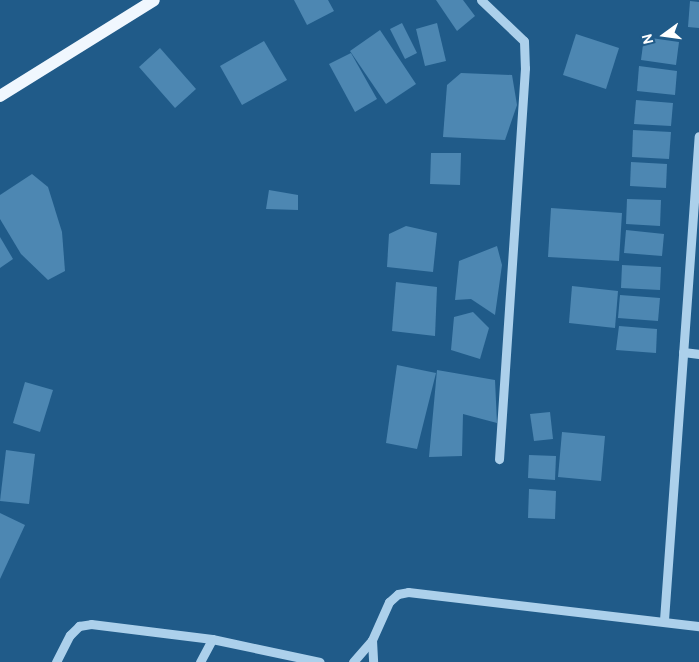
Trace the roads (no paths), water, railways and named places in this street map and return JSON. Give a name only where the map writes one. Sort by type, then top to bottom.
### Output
[{"type":"main road","points":[[0,96],[154,0]]},
{"type":"street","points":[[481,0],[524,41],[525,68],[499,459]]},
{"type":"street","points":[[664,620],[699,136]]},
{"type":"street","points":[[683,352],[699,354]]},
{"type":"street","points":[[353,662],[372,640],[389,602],[398,594],[408,592],[664,620],[699,626]]},
{"type":"street","points":[[56,662],[70,635],[79,626],[91,624],[212,639],[320,662]]},
{"type":"street","points":[[200,662],[212,639]]},
{"type":"street","points":[[372,640],[373,662]]}]
